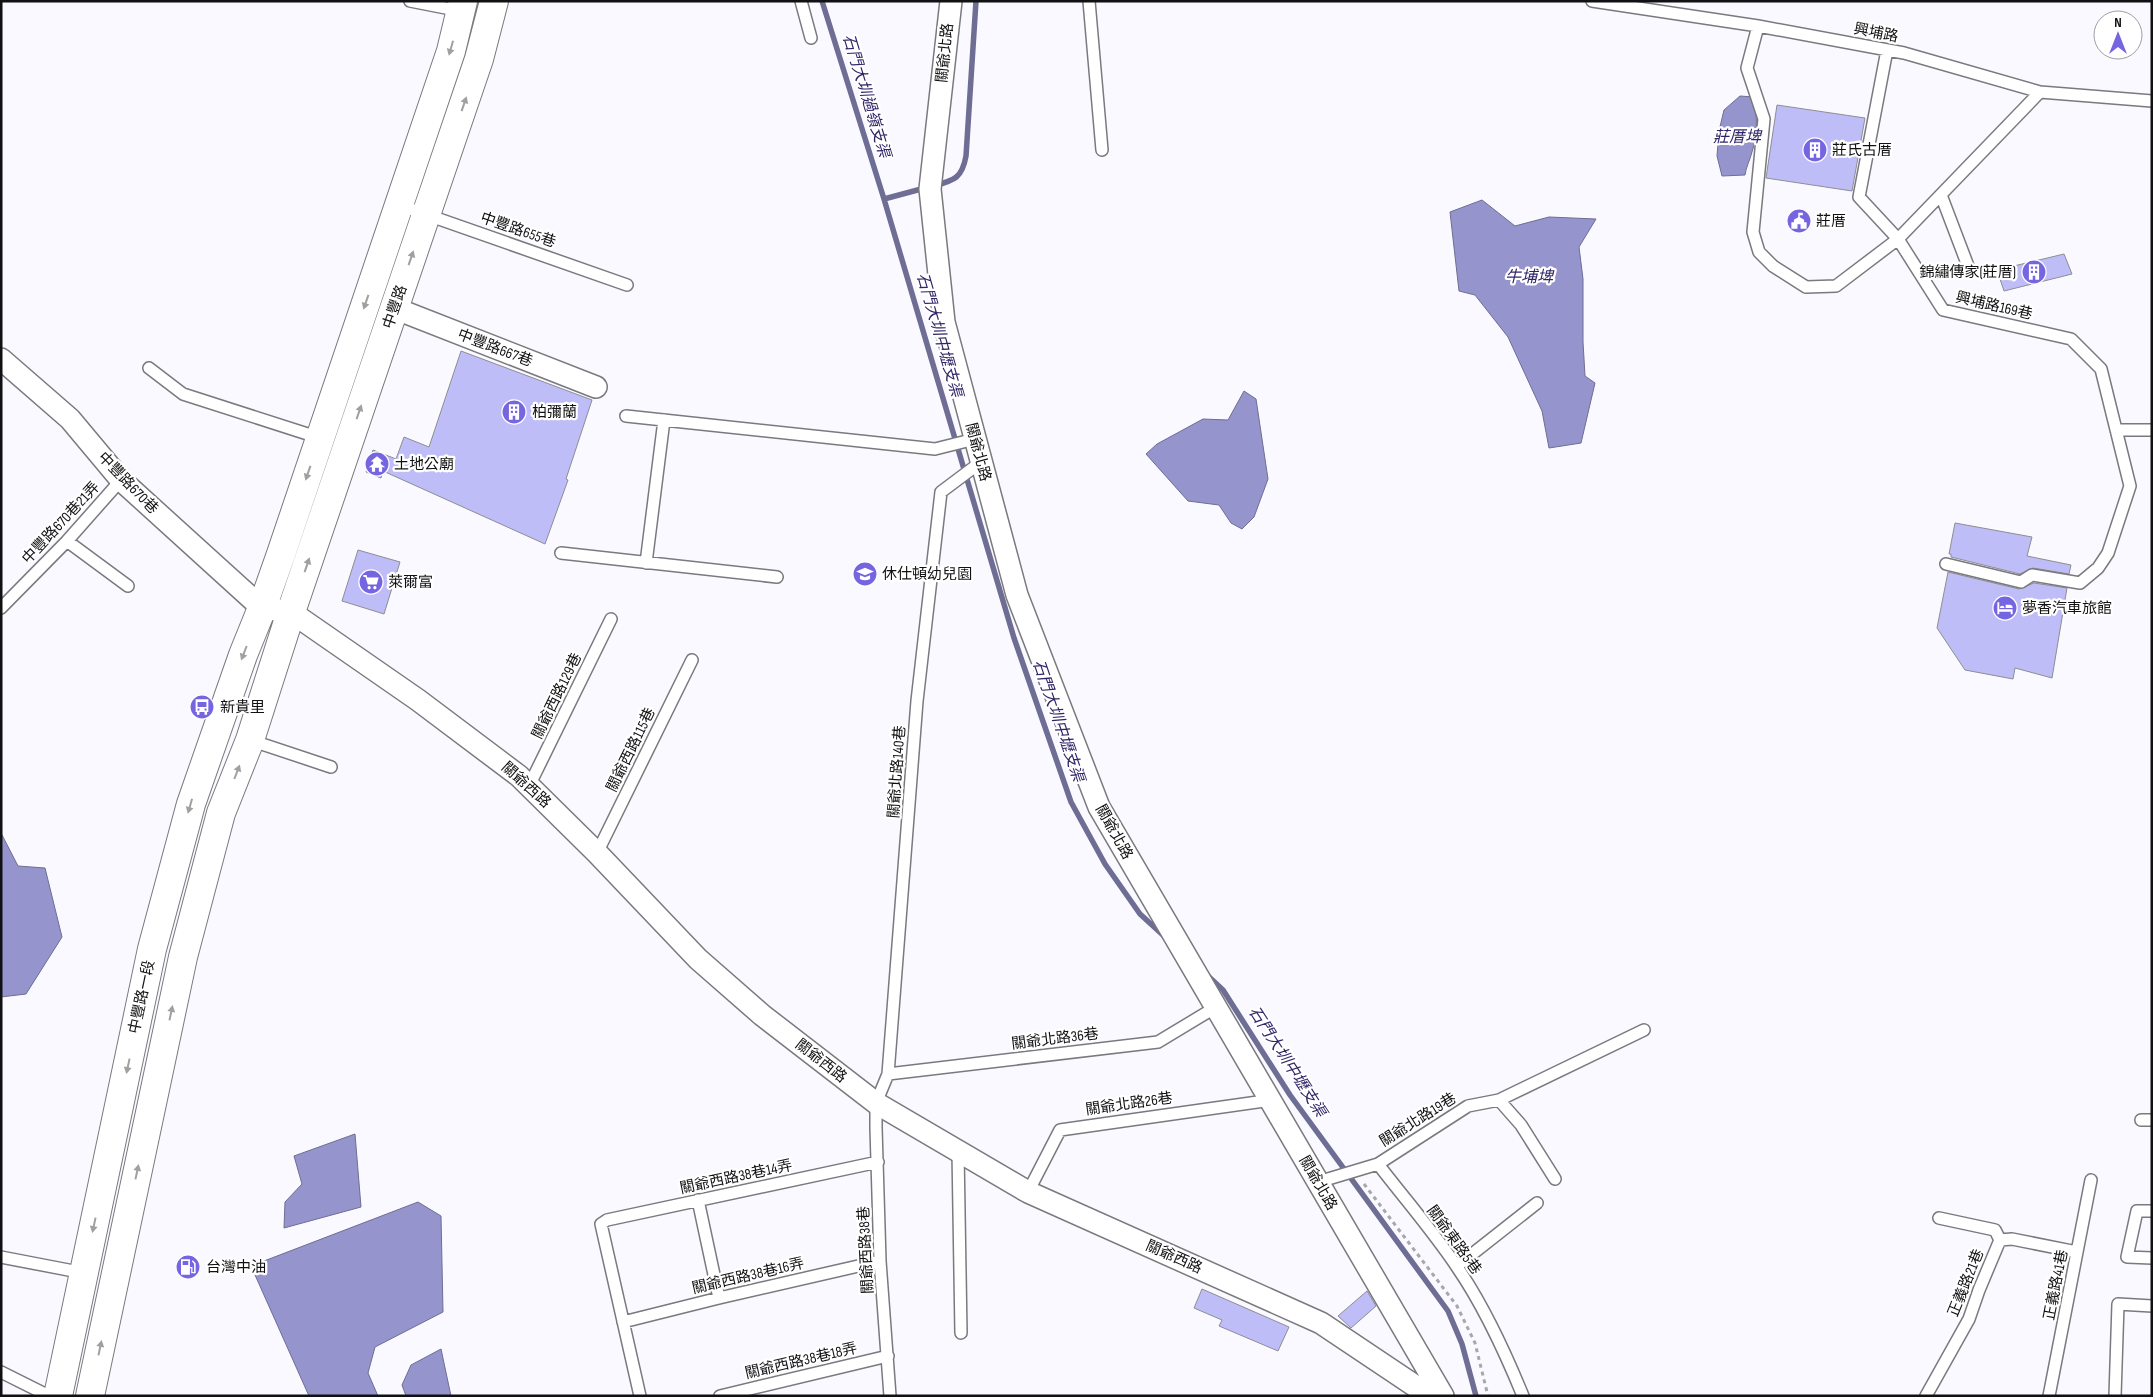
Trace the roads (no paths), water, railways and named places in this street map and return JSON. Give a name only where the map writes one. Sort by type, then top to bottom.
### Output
[{"type":"main road","name":"中豐路","points":[[291,612],[479,59],[494,1]]},
{"type":"main road","name":"中豐路","points":[[262,608],[451,51],[462,6]]},
{"type":"main road","name":"中豐路一段","points":[[62,1395],[84,1273],[152,949],[191,804],[243,654],[262,608]]},
{"type":"main road","points":[[90,1396],[183,957],[221,812],[250,740],[291,612]]},
{"type":"street","name":"關爺北路","points":[[951,1],[930,189],[944,322],[1017,595],[1099,807],[1272,1100],[1443,1396]]},
{"type":"street","name":"中豐路667巷","points":[[394,308],[596,388]]},
{"type":"street","name":"中豐路670巷","points":[[2,357],[70,419],[121,480],[262,608]]},
{"type":"street","points":[[262,608],[291,612]]},
{"type":"street","name":"關爺西路","points":[[291,612],[418,700],[519,776],[597,853],[698,960],[762,1015],[876,1104],[1028,1192],[1321,1323],[1430,1396]]},
{"type":"lane","points":[[410,1],[462,6]]},
{"type":"lane","points":[[801,1],[811,38]]},
{"type":"lane","points":[[1089,1],[1102,150]]},
{"type":"lane","name":"興埔路","points":[[1592,1],[1758,26],[1887,50],[2040,92],[2152,101]]},
{"type":"lane","points":[[1758,26],[1747,68],[1764,119],[1753,232],[1759,252],[1772,266],[1806,287],[1836,286],[1898,239],[2040,92]]},
{"type":"lane","name":"興埔路169巷","points":[[1887,50],[1859,197],[1898,239],[1943,310],[2071,340],[2101,369],[2130,486],[2108,553],[2098,568],[2080,583],[2032,575],[2021,582],[1946,564]]},
{"type":"lane","points":[[1941,195],[1968,266]]},
{"type":"lane","name":"中豐路655巷","points":[[399,205],[627,285]]},
{"type":"lane","points":[[149,368],[183,394],[320,438]]},
{"type":"lane","points":[[626,416],[934,450],[975,439]]},
{"type":"lane","points":[[646,563],[664,420]]},
{"type":"lane","points":[[2116,430],[2152,430]]},
{"type":"lane","name":"關爺北路140巷","points":[[876,1104],[888,1074],[917,701],[940,492],[981,462]]},
{"type":"lane","name":"中豐路670巷21弄","points":[[1,608],[67,541],[121,480]]},
{"type":"lane","points":[[67,541],[128,586]]},
{"type":"lane","points":[[560,553],[777,577]]},
{"type":"lane","name":"關爺西路129巷","points":[[529,786],[611,619]]},
{"type":"lane","name":"關爺西路115巷","points":[[597,853],[692,660]]},
{"type":"lane","points":[[250,740],[331,767]]},
{"type":"lane","name":"關爺北路36巷","points":[[888,1074],[1158,1042],[1216,1008]]},
{"type":"lane","name":"關爺北路19巷","points":[[1378,1164],[1468,1106],[1498,1100],[1644,1030]]},
{"type":"lane","name":"關爺北路26巷","points":[[1028,1192],[1060,1130],[1272,1100]]},
{"type":"lane","points":[[1498,1100],[1521,1125],[1555,1180]]},
{"type":"lane","name":"關爺西路38巷","points":[[876,1104],[880,1262],[890,1396]]},
{"type":"lane","points":[[958,1151],[961,1333]]},
{"type":"lane","name":"關爺西路38巷14弄","points":[[623,1322],[601,1224],[607,1220],[878,1162]]},
{"type":"lane","points":[[1318,1182],[1378,1164]]},
{"type":"lane","name":"關爺東路5巷","points":[[1378,1164],[1457,1266],[1478,1301],[1514,1374],[1522,1396]]},
{"type":"lane","name":"正義路41巷","points":[[2049,1396],[2091,1180]]},
{"type":"lane","points":[[698,1200],[719,1298]]},
{"type":"lane","points":[[1457,1266],[1537,1203]]},
{"type":"lane","points":[[2152,1211],[2137,1211],[2127,1257],[2152,1258]]},
{"type":"lane","name":"正義路21巷","points":[[1926,1396],[1969,1319],[1978,1290],[2000,1240],[1995,1230],[1939,1218]]},
{"type":"lane","points":[[2000,1240],[2012,1239],[2078,1252]]},
{"type":"lane","points":[[1,1257],[84,1273]]},
{"type":"lane","name":"關爺西路38巷16弄","points":[[623,1322],[719,1298],[880,1262]]},
{"type":"lane","points":[[2115,1396],[2118,1304],[2152,1306]]},
{"type":"lane","points":[[623,1322],[640,1396]]},
{"type":"lane","name":"關爺西路38巷18弄","points":[[720,1396],[888,1356]]},
{"type":"lane","points":[[1,1372],[42,1393],[62,1395]]},
{"type":"water","name":"莊厝埤","points":[[1740,96],[1754,97],[1756,125],[1754,145],[1745,175],[1722,176],[1717,156],[1719,131],[1724,110]]},
{"type":"water","name":"牛埔埤","points":[[1482,200],[1515,226],[1549,217],[1596,219],[1579,247],[1583,279],[1585,376],[1595,383],[1581,443],[1549,448],[1542,411],[1508,337],[1475,295],[1459,291],[1450,212]]},
{"type":"water","points":[[1244,391],[1256,399],[1268,479],[1254,517],[1242,529],[1231,523],[1219,505],[1188,501],[1146,454],[1157,444],[1203,419],[1228,420]]},
{"type":"water","points":[[1,833],[18,866],[45,868],[62,937],[26,994],[1,997]]},
{"type":"water","points":[[355,1134],[361,1207],[284,1228],[285,1202],[302,1184],[294,1156]]},
{"type":"water","points":[[418,1202],[441,1216],[443,1312],[375,1347],[368,1373],[378,1396],[309,1396],[251,1266]]},
{"type":"water","points":[[441,1349],[451,1396],[406,1396],[402,1385],[411,1365]]},
{"type":"waterway","name":"石門大圳中壢支渠","points":[[822,1],[884,199],[1014,638],[1071,802],[1105,864],[1140,914],[1164,936]]},
{"type":"waterway","name":"石門大圳中壢支渠","points":[[934,186],[952,180],[960,174],[966,156],[976,1]]},
{"type":"waterway","name":"石門大圳中壢支渠","points":[[884,199],[925,188]]},
{"type":"waterway","name":"石門大圳中壢支渠","points":[[1208,976],[1223,990],[1290,1095],[1448,1311],[1462,1344],[1476,1396]]},
{"type":"place","name":"莊氏古厝","points":[[1815,150]]},
{"type":"place","name":"莊厝","points":[[1799,221]]},
{"type":"place","name":"錦繡傳家(莊厝)","points":[[2034,272]]},
{"type":"place","name":"柏彌蘭","points":[[514,412]]},
{"type":"place","name":"土地公廟","points":[[377,464]]},
{"type":"place","name":"休仕頓幼兒園","points":[[865,574]]},
{"type":"place","name":"萊爾富","points":[[371,582]]},
{"type":"place","name":"夢香汽車旅館","points":[[2005,608]]},
{"type":"place","name":"新貴里","points":[[202,707]]},
{"type":"place","name":"台灣中油","points":[[188,1267]]},
{"type":"water label","name":"石門大圳過嶺支渠","points":[[866,96]]}]
